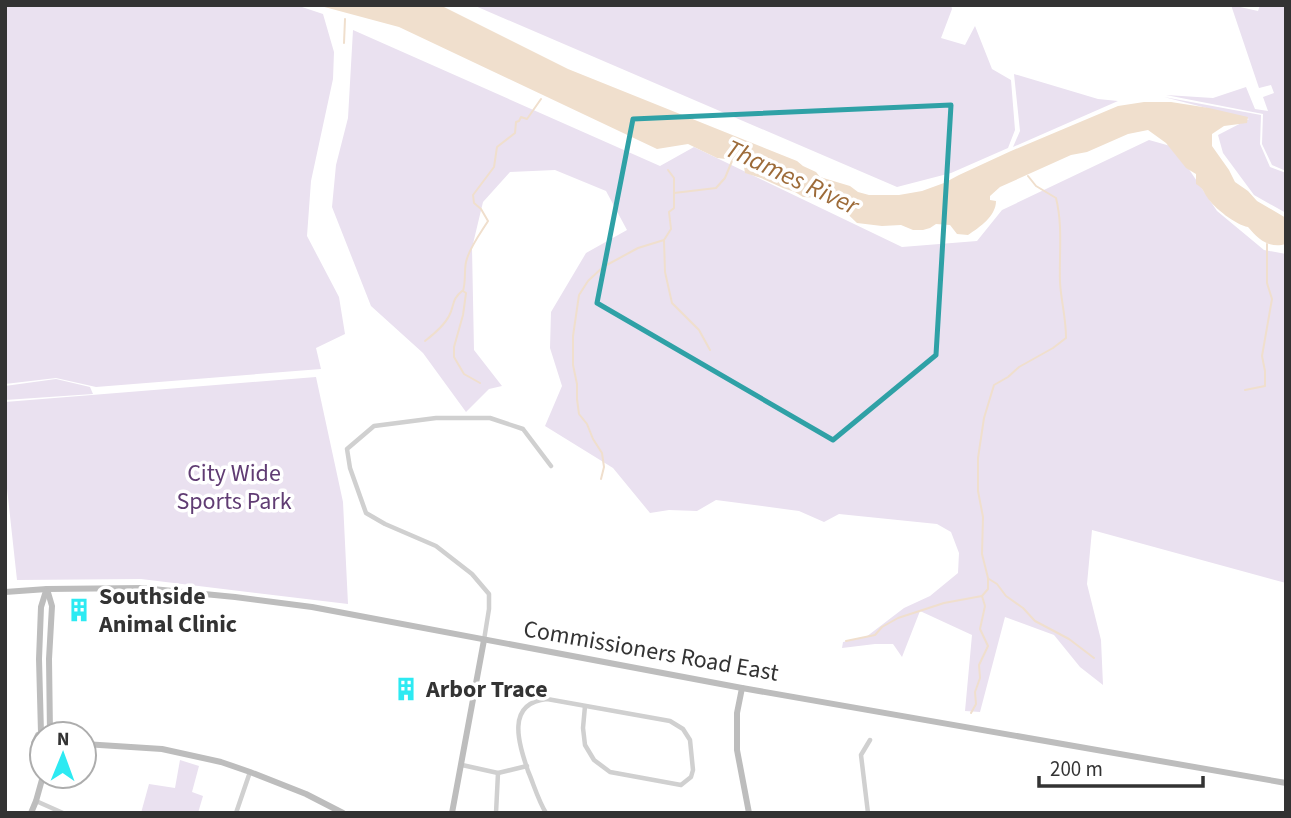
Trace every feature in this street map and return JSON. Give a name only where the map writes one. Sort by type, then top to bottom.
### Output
[{"type":"main road","name":"Commissioners Road East","points":[[5,592],[142,588],[312,607],[742,688],[1286,783]]},
{"type":"main road","points":[[41,720],[41,607],[47,589]]},
{"type":"main road","points":[[47,589],[52,606],[49,659],[51,720]]},
{"type":"main road","points":[[452,813],[484,640]]},
{"type":"main road","points":[[742,688],[737,713],[737,750],[748,813]]},
{"type":"main road","points":[[98,745],[162,749],[221,762],[306,794],[343,813]]},
{"type":"main road","points":[[31,813],[39,790]]},
{"type":"street","points":[[484,640],[489,594],[472,574],[436,546],[366,513],[350,468],[348,449],[374,426],[436,418],[489,418],[523,429],[551,466]]},
{"type":"street","points":[[546,813],[519,744],[517,729],[526,708],[539,700],[547,699],[670,721],[683,729],[690,740],[693,770],[691,777],[681,785],[610,772],[594,760],[585,745],[585,706]]},
{"type":"street","points":[[868,813],[861,755],[870,740]]},
{"type":"street","points":[[462,765],[498,773],[527,766]]},
{"type":"street","points":[[236,813],[250,772]]},
{"type":"street","points":[[495,813],[498,773]]},
{"type":"street","points":[[36,801],[63,813]]},
{"type":"highlighted area","points":[[951,105],[936,355],[833,440],[597,303],[633,119]]},
{"type":"green space","points":[[5,5],[296,5],[323,14],[334,52],[333,79],[311,181],[307,236],[339,297],[345,334],[316,348],[321,369],[96,387],[56,378],[5,384]]},
{"type":"green space","points":[[473,5],[951,5],[952,9],[941,38],[965,45],[975,26],[992,69],[1011,80],[1015,130],[1008,148],[951,173],[897,187]]},
{"type":"green space","points":[[1231,5],[1258,11],[1260,5],[1286,5],[1286,171],[1272,165],[1262,144],[1263,114],[1166,95],[1213,98],[1246,87],[1255,109],[1268,111],[1263,97],[1274,93],[1271,85],[1259,88]]},
{"type":"green space","points":[[353,30],[660,166],[694,147],[902,247],[977,241],[1002,210],[1149,140],[1174,147],[1217,211],[1264,250],[1286,254],[1286,583],[1092,530],[1087,584],[1101,640],[1103,685],[1080,667],[1054,635],[1005,617],[980,712],[965,711],[972,635],[920,611],[902,657],[893,644],[842,648],[843,642],[866,637],[904,608],[930,596],[958,573],[959,553],[951,532],[937,524],[839,514],[824,522],[799,511],[716,500],[697,511],[669,510],[650,513],[613,468],[545,426],[562,386],[550,348],[551,312],[586,253],[627,230],[606,191],[555,170],[510,172],[483,202],[472,248],[474,350],[502,386],[489,389],[466,412],[423,353],[371,306],[332,207],[336,165],[348,118]]},
{"type":"green space","points":[[1014,74],[1098,99],[1118,101],[1013,147],[1020,131]]},
{"type":"green space","points":[[1164,97],[1261,115],[1260,144],[1270,167],[1286,173],[1286,213],[1254,195],[1223,153],[1218,135],[1249,119]]},
{"type":"green space","name":"City Wide Sports Park","points":[[316,377],[343,502],[348,604],[141,579],[17,580],[5,470],[5,402]]},
{"type":"green space","points":[[56,379],[90,387],[93,394],[5,400],[5,386]]},
{"type":"green space","points":[[180,760],[199,766],[192,792],[203,796],[198,813],[141,813],[149,784],[175,788]]},
{"type":"water","name":"Thames River","points":[[317,5],[440,5],[568,69],[797,161],[820,177],[869,195],[899,195],[922,191],[1118,106],[1171,102],[1248,117],[1247,123],[1224,126],[1212,134],[1212,146],[1235,182],[1257,201],[1286,218],[1286,244],[1264,242],[1248,227],[1220,211],[1196,184],[1196,174],[1186,168],[1166,143],[1148,130],[1128,134],[1087,152],[1071,155],[1000,187],[990,196],[990,200],[996,201],[993,212],[982,225],[968,235],[957,234],[950,225],[936,224],[923,230],[913,230],[901,225],[857,223],[835,202],[803,197],[745,173],[743,161],[717,158],[688,144],[657,149],[399,27]]},
{"type":"waterway","points":[[344,43],[345,19]]},
{"type":"waterway","points":[[480,383],[464,374],[454,357],[466,293],[463,291],[467,257],[488,221],[474,203],[473,195],[494,167],[497,147],[515,133],[516,122],[521,117],[527,119],[541,99]]},
{"type":"waterway","name":"Thames River","points":[[674,193],[716,188],[725,178],[732,161]]},
{"type":"waterway","points":[[601,479],[604,467],[602,453],[579,414],[577,399],[573,336],[579,295],[588,281],[603,267],[638,248],[664,240],[671,229],[669,212],[674,208],[674,178],[668,170]]},
{"type":"waterway","points":[[846,641],[875,635],[882,627],[898,618],[944,603],[982,596],[988,589],[982,554],[983,517],[978,491],[978,458],[984,418],[994,385],[1066,338],[1056,198],[1036,186],[1028,176]]},
{"type":"waterway","points":[[664,240],[665,272],[672,303],[699,330],[710,350]]},
{"type":"waterway","points":[[1245,390],[1265,386],[1262,356],[1272,299],[1267,283],[1267,244]]},
{"type":"waterway","points":[[425,341],[444,323],[456,297],[462,291]]},
{"type":"waterway","points":[[989,579],[1035,621],[1069,639],[1094,658]]},
{"type":"waterway","points":[[971,713],[976,704],[979,665],[988,646],[980,629],[985,606],[982,596]]},
{"type":"place","name":"Southside Animal Clinic","points":[[79,610]]},
{"type":"place","name":"Arbor Trace","points":[[406,689]]}]
